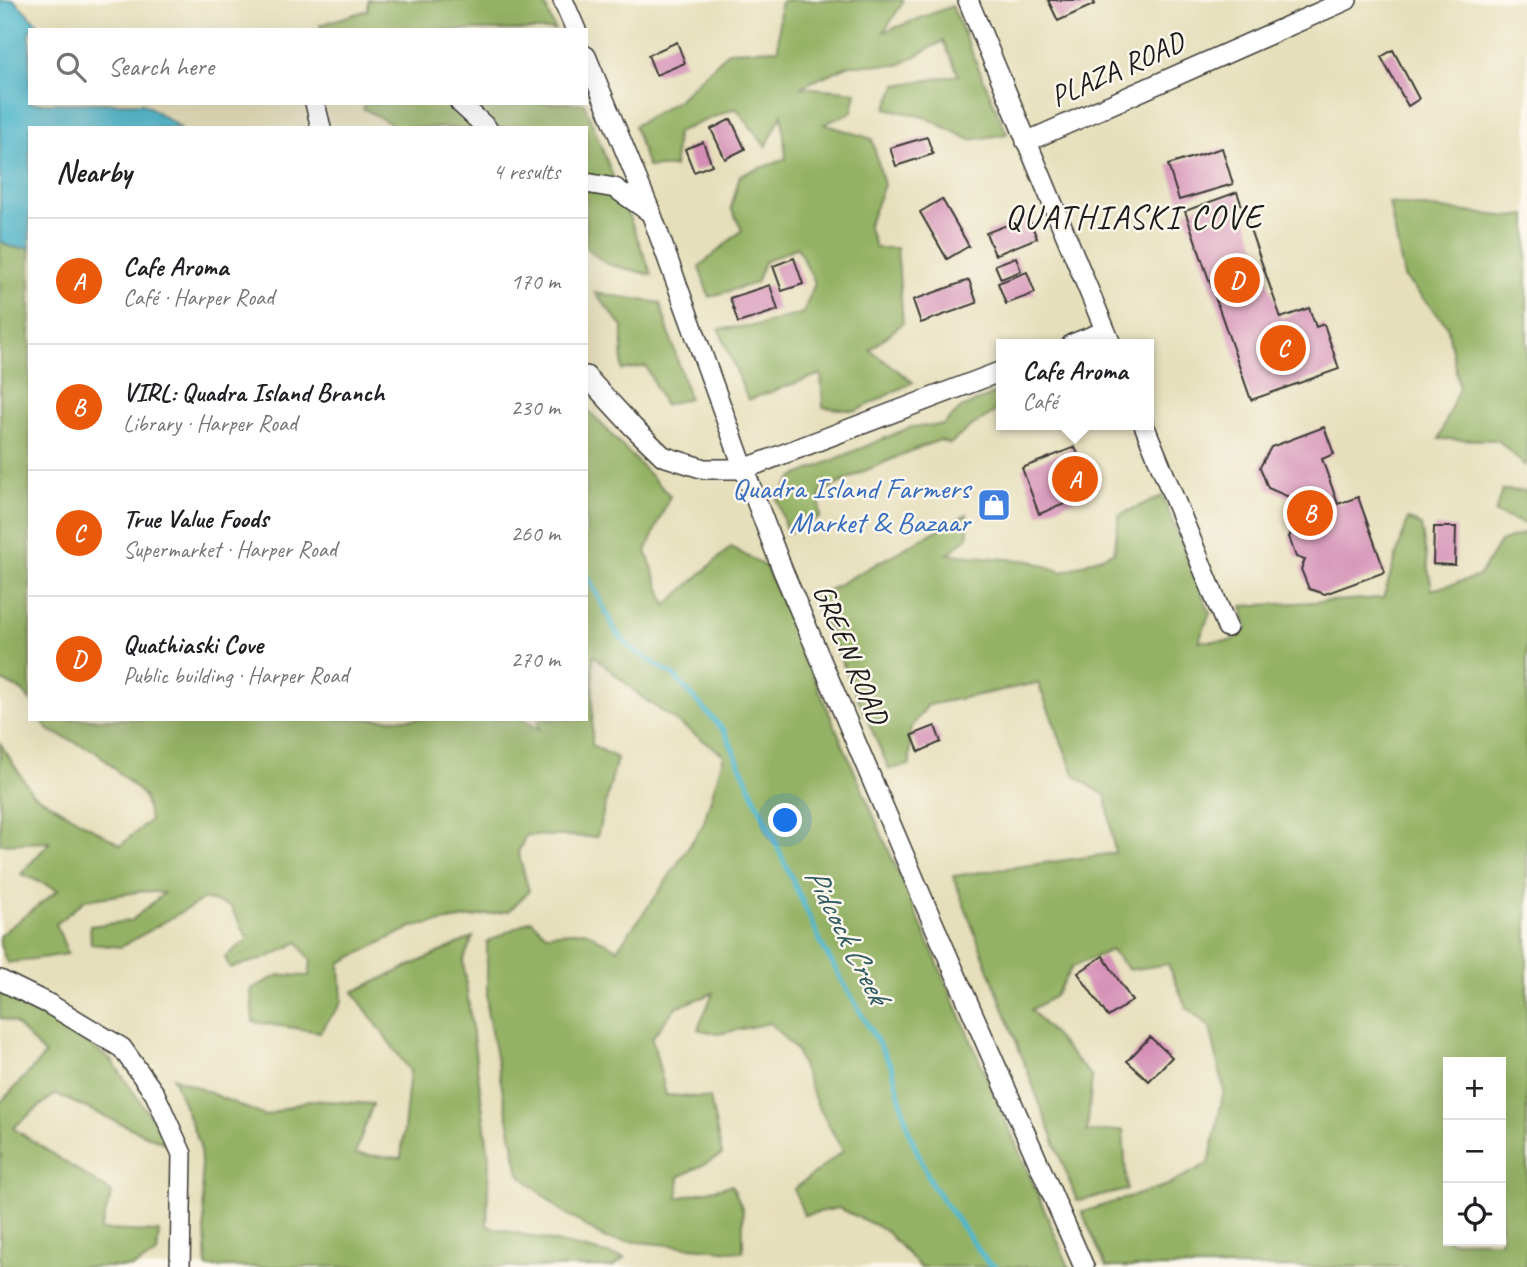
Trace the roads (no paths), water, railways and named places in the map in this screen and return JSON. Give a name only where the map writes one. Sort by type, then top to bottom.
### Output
[{"type":"street","points":[[563,0],[575,28]]},
{"type":"street","points":[[968,0],[1108,338]]},
{"type":"street","name":"PLAZA ROAD","points":[[1026,142],[1347,0]]},
{"type":"street","name":"GREEN ROAD","points":[[588,61],[651,213],[787,580],[1084,1267]]},
{"type":"street","points":[[315,105],[321,126]]},
{"type":"street","points":[[462,105],[485,126]]},
{"type":"street","points":[[588,183],[615,188],[651,213]]},
{"type":"street","points":[[588,378],[663,456],[704,469],[744,469],[996,373]]},
{"type":"street","points":[[1146,430],[1227,627]]},
{"type":"street","points":[[0,980],[49,1004],[122,1048],[155,1094],[182,1154],[180,1267]]},
{"type":"water","points":[[0,0],[14,0],[42,28],[28,28],[28,105],[146,105],[178,126],[28,126],[28,248],[11,247],[0,241]]},
{"type":"waterway","name":"Pidcock Creek","points":[[588,577],[616,632],[633,650],[673,675],[725,732],[824,949],[892,1067],[910,1135],[932,1185],[988,1263],[997,1267]]},
{"type":"place","name":"Quathiaski Cove","points":[[1237,280]]},
{"type":"place","name":"True Value Foods","points":[[1283,348]]},
{"type":"place","name":"Cafe Aroma","points":[[1075,479]]},
{"type":"place","name":"Quadra Island Farmers Market & Bazaar","points":[[994,505]]},
{"type":"place","name":"VIRL: Quadra Island Branch","points":[[1310,513]]},
{"type":"district","name":"QUATHIASKI COVE","points":[[1134,217]]}]
